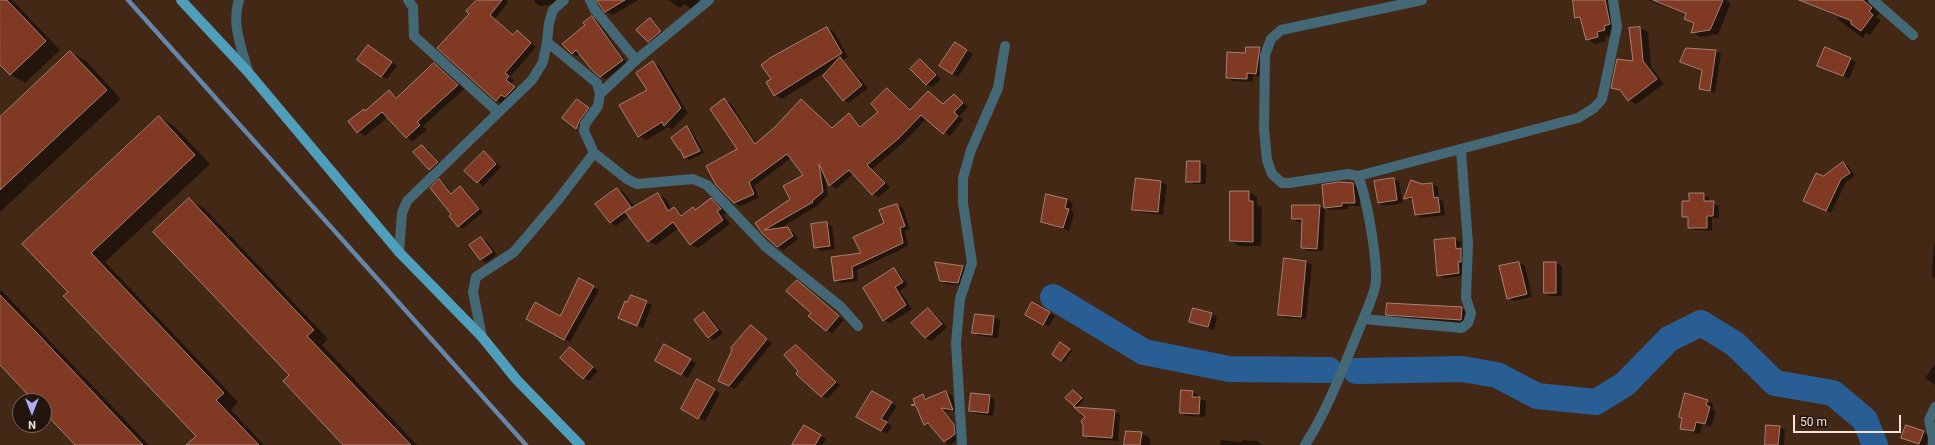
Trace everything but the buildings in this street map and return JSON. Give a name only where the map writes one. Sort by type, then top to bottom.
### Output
[{"type":"main road","points":[[181,0],[248,72],[399,252],[482,337],[516,379],[580,445]]},
{"type":"street","points":[[239,0],[236,8],[238,34],[248,72]]},
{"type":"street","points":[[408,0],[413,7],[414,36],[498,112]]},
{"type":"street","points":[[399,252],[402,213],[407,201],[532,80],[543,62],[549,23],[554,10],[564,0]]},
{"type":"street","points":[[590,0],[595,10],[636,60]]},
{"type":"street","points":[[600,94],[636,60],[709,0]]},
{"type":"street","points":[[1422,0],[1282,30],[1271,40],[1265,55],[1264,129],[1267,160],[1272,174],[1282,183],[1348,174],[1358,176],[1578,118],[1594,108],[1602,99],[1617,27],[1613,0]]},
{"type":"street","points":[[1873,0],[1913,35]]},
{"type":"street","points":[[547,42],[597,83],[600,94],[598,106],[585,124],[584,131],[594,153],[627,180],[637,184],[693,179],[707,185],[765,246],[841,307],[858,326]]},
{"type":"street","points":[[962,445],[956,343],[960,299],[972,264],[963,203],[963,178],[971,150],[998,88],[1006,46]]},
{"type":"street","points":[[1363,318],[1462,328],[1468,323],[1471,313],[1466,298],[1468,244],[1461,150]]},
{"type":"street","points":[[482,337],[473,292],[476,277],[514,252],[558,200],[594,153]]},
{"type":"street","points":[[1305,445],[1322,418],[1363,318],[1376,281],[1373,249],[1364,191],[1358,176]]},
{"type":"street","points":[[1933,445],[1929,420],[1935,407]]},
{"type":"waterway","points":[[128,0],[526,445]]},
{"type":"waterway","points":[[1053,297],[1144,352],[1229,369],[1329,370]]},
{"type":"waterway","points":[[1356,371],[1462,369],[1497,375],[1537,396],[1596,402],[1625,384],[1669,339],[1701,323],[1735,344],[1775,383],[1833,393],[1865,420],[1875,445]]}]
